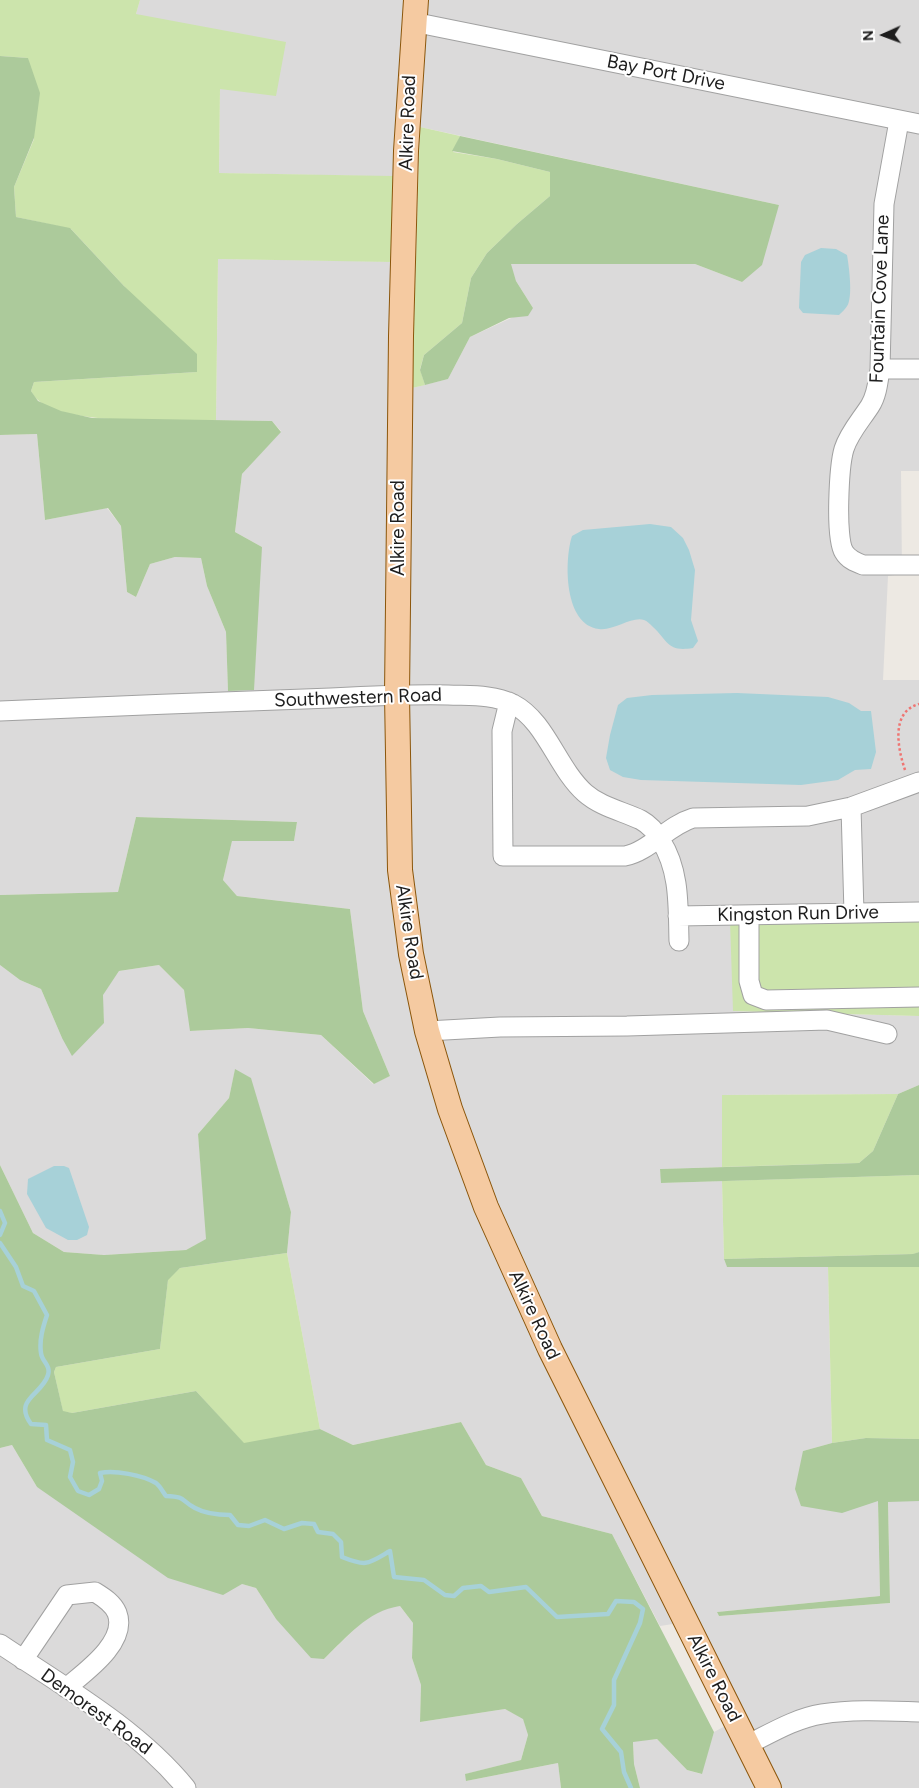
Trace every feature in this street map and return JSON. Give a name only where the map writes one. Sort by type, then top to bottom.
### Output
[{"type":"main road","name":"Alkire Road","points":[[414,11],[406,151],[401,344],[397,695],[401,885],[411,954],[427,1031],[450,1109],[486,1208],[512,1268],[598,1446],[769,1788]]},
{"type":"street","name":"Bay Port Drive","points":[[414,11],[919,124]]},
{"type":"street","name":"Fountain Cove Lane","points":[[900,121],[884,204],[878,386],[871,404],[854,429],[845,447],[840,463],[839,532],[840,544],[847,557],[863,565],[919,565]]},
{"type":"street","points":[[880,369],[919,369]]},
{"type":"street","name":"Southwestern Road","points":[[0,711],[397,695],[490,696],[509,702],[525,712],[570,777],[587,794],[600,804],[642,821],[651,827],[668,852],[674,868],[679,941]]},
{"type":"street","points":[[509,702],[502,731],[503,856],[625,856],[642,850],[658,837],[684,821],[693,818],[808,816],[851,807],[914,784]]},
{"type":"street","points":[[851,807],[854,913]]},
{"type":"street","name":"Kingston Run Drive","points":[[678,916],[919,912]]},
{"type":"street","points":[[748,915],[749,981],[753,994],[766,1000],[919,998]]},
{"type":"street","points":[[427,1031],[500,1027],[627,1026],[827,1020],[887,1034]]},
{"type":"street","points":[[23,1660],[67,1595],[95,1592],[108,1601],[117,1613],[119,1628],[111,1647],[66,1688]]},
{"type":"street","name":"Demorest Road","points":[[0,1644],[106,1716],[156,1755],[186,1788]]},
{"type":"street","points":[[748,1745],[784,1726],[804,1718],[822,1714],[919,1712]]},
{"type":"path","points":[[914,784],[899,751],[898,729],[906,711],[913,705],[919,704]]},
{"type":"shaded area","points":[[140,0],[919,0],[919,471],[901,471],[902,574],[888,576],[883,680],[919,680],[919,918],[733,1011],[919,1016],[919,1085],[898,1094],[722,1095],[722,1167],[660,1169],[662,1183],[722,1181],[724,1259],[727,1267],[828,1267],[832,1443],[803,1451],[878,1501],[880,1596],[717,1612],[719,1616],[890,1603],[888,1501],[919,1501],[919,1788],[640,1788],[634,1764],[633,1741],[657,1739],[687,1770],[701,1774],[714,1732],[744,1716],[698,1620],[660,1626],[612,1534],[542,1516],[521,1478],[486,1465],[461,1422],[353,1445],[320,1429],[287,1253],[291,1212],[250,1078],[235,1070],[229,1098],[198,1134],[207,1239],[186,1250],[104,1255],[64,1252],[33,1233],[0,1165],[0,965],[20,980],[41,989],[62,1038],[104,1023],[102,995],[119,971],[159,965],[184,990],[191,1031],[248,1028],[321,1035],[373,1084],[390,1076],[363,1011],[350,909],[237,896],[223,880],[232,840],[294,841],[297,822],[136,817],[118,892],[0,895],[0,435],[37,434],[45,520],[107,508],[121,526],[127,592],[136,597],[150,564],[175,557],[201,558],[207,586],[226,632],[228,690],[262,547],[235,532],[242,474],[281,431],[272,421],[216,420],[218,259],[416,262],[412,388],[448,379],[470,337],[533,308],[516,281],[510,264],[695,264],[742,282],[779,205],[420,127],[418,177],[219,173],[220,89],[136,14]]},
{"type":"shaded area","points":[[12,1445],[37,1487],[242,1584],[256,1588],[276,1619],[324,1659],[364,1620],[385,1608],[400,1606],[413,1623],[412,1658],[421,1685],[420,1722],[505,1709],[523,1718],[528,1735],[521,1760],[466,1774],[466,1781],[558,1763],[561,1788],[0,1788],[0,1448]]},
{"type":"green space","points":[[0,0],[140,0],[136,14],[286,42],[276,96],[220,89],[219,173],[393,176],[392,262],[218,259],[216,420],[150,421],[96,418],[52,408],[37,399],[31,391],[34,382],[197,372],[124,286],[71,229],[16,217],[14,187],[34,139],[28,58],[0,56]]},
{"type":"green space","points":[[0,56],[28,58],[40,93],[34,138],[14,187],[16,217],[70,228],[124,286],[197,354],[197,372],[34,382],[31,391],[38,401],[61,411],[92,418],[272,421],[281,432],[242,474],[235,532],[262,547],[254,690],[228,691],[226,632],[207,586],[201,558],[175,557],[150,564],[136,597],[127,592],[121,526],[108,508],[45,520],[37,434],[0,435]]},
{"type":"green space","points":[[420,127],[460,136],[453,152],[497,159],[550,172],[550,196],[487,253],[471,278],[462,323],[424,355],[420,369],[425,385],[412,388]]},
{"type":"green space","points":[[460,136],[779,205],[762,265],[742,282],[695,264],[511,264],[516,281],[533,308],[528,316],[509,318],[470,337],[448,379],[425,385],[420,370],[424,355],[462,323],[471,278],[487,253],[550,196],[550,172],[497,159],[452,151]]},
{"type":"green space","points":[[136,817],[297,822],[294,841],[232,841],[223,880],[237,896],[350,909],[363,1011],[390,1076],[374,1084],[321,1035],[248,1028],[190,1031],[184,990],[159,965],[119,971],[103,995],[104,1023],[72,1056],[62,1038],[41,989],[20,980],[0,965],[0,895],[118,892]]},
{"type":"green space","points":[[919,918],[919,1016],[733,1011],[730,921]]},
{"type":"green space","points":[[235,1069],[251,1078],[291,1212],[287,1253],[180,1268],[168,1280],[160,1349],[56,1367],[54,1372],[63,1411],[72,1413],[196,1391],[244,1443],[320,1429],[353,1445],[461,1422],[486,1465],[521,1478],[542,1516],[612,1534],[714,1732],[702,1774],[687,1770],[657,1739],[633,1742],[634,1764],[640,1788],[561,1788],[558,1763],[466,1781],[465,1774],[521,1760],[528,1735],[523,1719],[505,1709],[420,1722],[421,1685],[412,1658],[413,1623],[400,1606],[377,1613],[368,1619],[349,1634],[324,1659],[311,1658],[276,1619],[256,1588],[242,1584],[223,1595],[168,1578],[37,1487],[12,1445],[0,1448],[0,1165],[33,1233],[64,1252],[104,1255],[186,1250],[206,1239],[198,1134],[229,1098]]},
{"type":"green space","points":[[919,1085],[919,1175],[661,1183],[660,1169],[859,1163],[873,1151],[898,1094]]},
{"type":"green space","points":[[898,1094],[873,1151],[859,1163],[722,1167],[722,1095]]},
{"type":"green space","points":[[919,1175],[919,1252],[914,1254],[724,1259],[722,1181]]},
{"type":"green space","points":[[919,1252],[919,1267],[727,1267],[724,1259],[913,1254]]},
{"type":"green space","points":[[287,1253],[320,1429],[244,1444],[196,1391],[72,1413],[63,1412],[54,1372],[56,1367],[160,1349],[168,1279],[180,1268]]},
{"type":"green space","points":[[828,1267],[919,1267],[919,1439],[866,1438],[832,1443]]},
{"type":"green space","points":[[866,1438],[919,1439],[919,1501],[888,1502],[890,1603],[719,1616],[717,1612],[880,1596],[878,1501],[842,1513],[801,1506],[795,1489],[803,1451],[832,1443]]},
{"type":"water","points":[[821,248],[836,249],[847,255],[850,297],[848,305],[839,315],[803,313],[799,308],[801,262],[805,255]]},
{"type":"water","points":[[650,524],[671,527],[683,538],[689,550],[695,570],[691,620],[698,641],[693,648],[678,649],[669,645],[644,620],[634,620],[605,629],[587,625],[579,616],[573,604],[569,590],[568,575],[569,547],[572,536],[583,530]]},
{"type":"water","points":[[737,693],[828,697],[849,703],[861,711],[871,711],[876,752],[871,769],[855,770],[838,780],[801,785],[641,780],[623,777],[610,770],[606,758],[610,735],[618,705],[627,698],[652,695]]},
{"type":"water","points":[[54,1166],[69,1168],[89,1227],[87,1235],[77,1240],[68,1240],[46,1228],[27,1194],[28,1179]]},
{"type":"waterway","points":[[0,1211],[5,1223],[0,1235]]},
{"type":"waterway","points":[[0,1243],[16,1267],[23,1286],[34,1291],[47,1315],[42,1334],[41,1348],[42,1356],[49,1372],[45,1382],[27,1403],[25,1409],[26,1416],[31,1424],[46,1425],[47,1440],[70,1450],[73,1462],[70,1477],[78,1491],[89,1495],[99,1489],[102,1481],[100,1473],[128,1474],[156,1483],[166,1496],[180,1498],[199,1510],[212,1514],[230,1515],[238,1525],[249,1526],[265,1520],[284,1529],[302,1523],[314,1524],[318,1532],[333,1534],[341,1542],[342,1557],[357,1562],[367,1563],[390,1551],[394,1577],[424,1580],[445,1595],[454,1596],[463,1588],[481,1586],[489,1592],[526,1587],[557,1617],[608,1614],[616,1601],[634,1602],[643,1609],[640,1623],[614,1680],[614,1705],[602,1729],[621,1752],[624,1772],[631,1788]]}]
